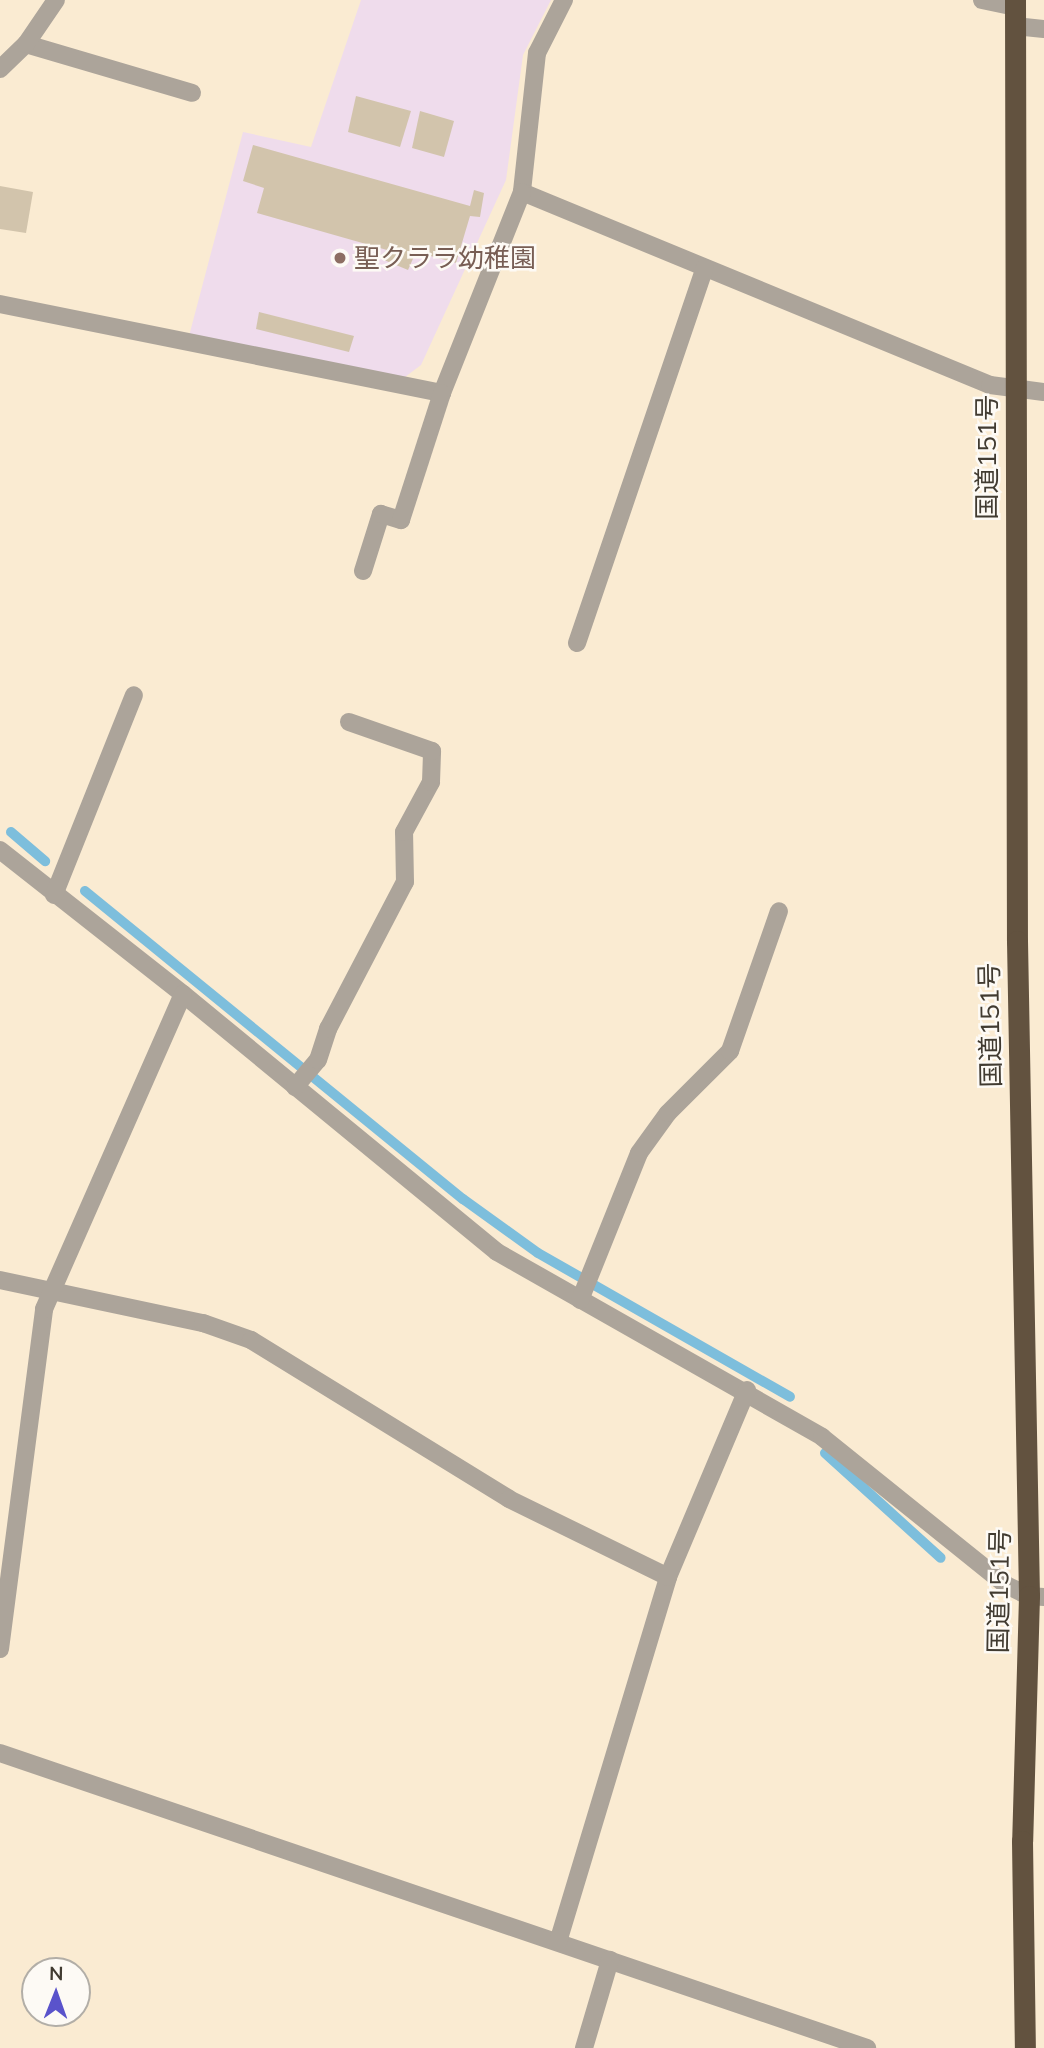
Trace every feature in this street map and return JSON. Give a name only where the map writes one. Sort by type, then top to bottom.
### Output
[{"type":"highway","name":"国道151号","points":[[1015,11],[1017,927],[1037,1596],[1022,1841],[1025,2048]]},
{"type":"street","points":[[0,69],[26,44],[56,0]]},
{"type":"street","points":[[363,571],[381,513],[401,520],[442,393],[522,192],[537,53],[564,0]]},
{"type":"street","points":[[982,0],[1015,11],[1044,29]]},
{"type":"street","points":[[26,44],[192,93]]},
{"type":"street","points":[[522,192],[989,385],[1016,391],[1044,392]]},
{"type":"street","points":[[577,643],[705,268]]},
{"type":"street","points":[[0,304],[442,393]]},
{"type":"street","points":[[54,895],[134,695]]},
{"type":"street","points":[[299,1082],[318,1060],[328,1029],[405,882],[404,832],[432,782],[432,751],[349,722]]},
{"type":"street","points":[[0,850],[54,895],[299,1082],[497,1252],[747,1390],[867,1469],[1006,1585],[1037,1596]]},
{"type":"street","points":[[581,1298],[595,1269],[639,1153],[668,1114],[730,1051],[779,911]]},
{"type":"street","points":[[0,1649],[44,1310],[183,994]]},
{"type":"street","points":[[0,1280],[203,1323],[251,1340],[509,1499],[668,1577]]},
{"type":"street","points":[[558,1941],[668,1577],[747,1390]]},
{"type":"street","points":[[0,1754],[558,1941],[836,2043],[867,2048]]},
{"type":"street","points":[[584,2048],[610,1960]]},
{"type":"shaded area","name":"聖クララ幼稚園","points":[[361,0],[551,0],[523,55],[506,180],[421,365],[405,377],[189,336],[243,132],[311,147]]},
{"type":"building","points":[[356,96],[411,111],[400,147],[348,132]]},
{"type":"building","points":[[420,111],[454,121],[444,157],[412,148]]},
{"type":"building","points":[[253,145],[470,206],[474,190],[484,193],[480,217],[470,216],[456,263],[416,252],[408,270],[384,260],[387,250],[257,213],[264,188],[243,181]]},
{"type":"building","points":[[0,186],[33,192],[26,233],[0,229]]},
{"type":"building","points":[[259,312],[354,336],[349,352],[256,329]]},
{"type":"waterway","points":[[11,832],[45,861]]},
{"type":"waterway","points":[[85,891],[463,1199],[538,1253],[790,1397]]},
{"type":"waterway","points":[[825,1453],[941,1558]]},
{"type":"place","name":"聖クララ幼稚園","points":[[340,258]]}]
